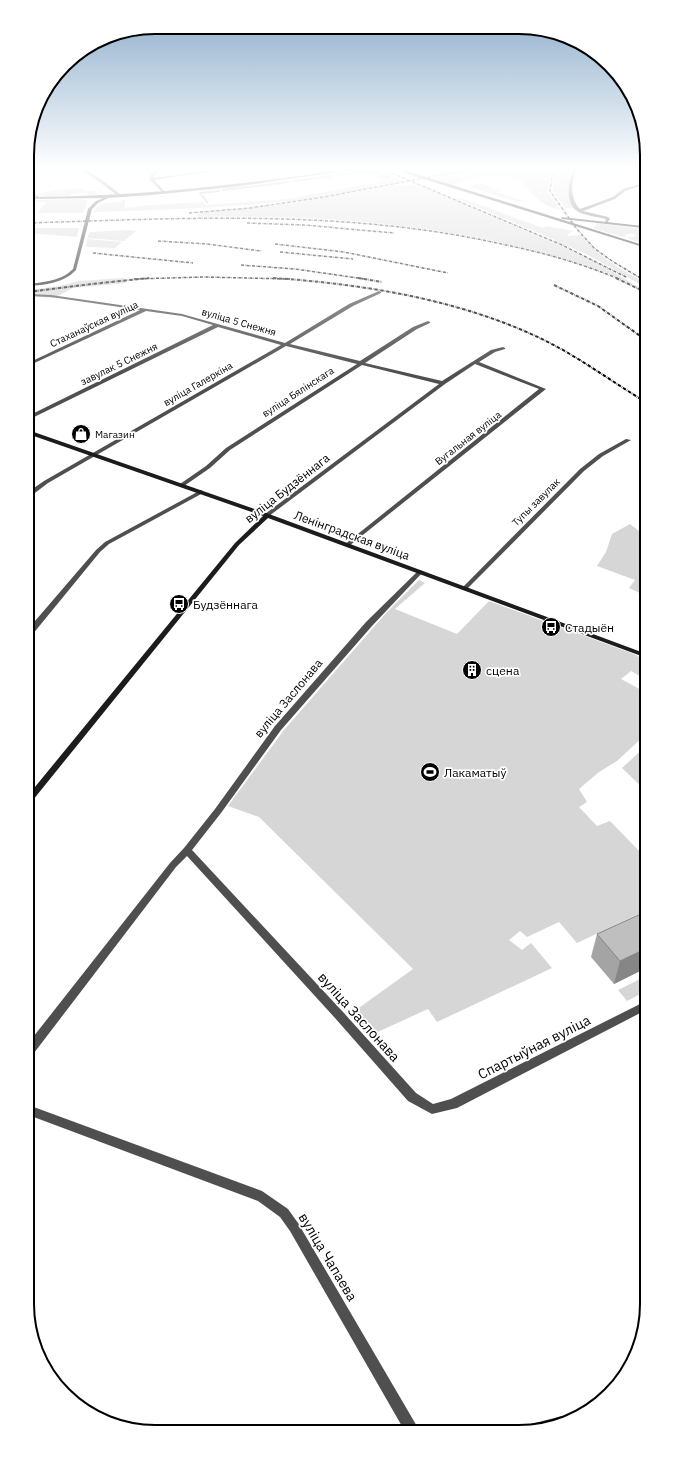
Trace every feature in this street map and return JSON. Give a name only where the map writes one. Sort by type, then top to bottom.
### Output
[{"type":"street","points":[[34,284],[60,279],[72,273],[75,269],[83,237]]},
{"type":"street","points":[[613,237],[640,245]]},
{"type":"street","name":"вуліца Галеркіна","points":[[34,491],[94,454],[286,345],[351,305],[379,292]]},
{"type":"street","name":"вуліца 5 Снежня","points":[[34,295],[51,296],[182,315],[286,345],[443,383]]},
{"type":"street","name":"Стаханаўская вуліца","points":[[34,362],[147,309]]},
{"type":"street","name":"вуліца Бялінскага","points":[[182,485],[208,467],[228,449],[415,328],[428,322]]},
{"type":"street","name":"завулак 5 Снежня","points":[[34,415],[218,325]]},
{"type":"street","name":"вуліца Будзённага","points":[[34,793],[236,544],[267,515],[443,383],[494,350],[503,348]]},
{"type":"street","name":"Вугальная вуліца","points":[[347,545],[543,389],[476,363]]},
{"type":"street","name":"Ленінградская вуліца","points":[[34,434],[267,515],[640,654]]},
{"type":"street","name":"Тупы завулак","points":[[465,588],[582,470],[601,455],[628,440]]},
{"type":"street","points":[[34,627],[98,551],[107,543],[201,492]]},
{"type":"street","name":"вуліца Заслонава","points":[[34,1045],[172,865],[187,850],[218,811],[278,728],[369,624],[420,572]]},
{"type":"street","name":"вуліца Заслонава","points":[[187,850],[339,1015],[412,1098],[432,1109]]},
{"type":"street","name":"Спартыўная вуліца","points":[[432,1109],[453,1104],[640,1008]]},
{"type":"street","name":"вуліца Чапаева","points":[[34,1112],[262,1196],[284,1213],[294,1227],[409,1425]]},
{"type":"shaded area","points":[[87,237],[129,237],[124,241]]},
{"type":"shaded area","points":[[474,237],[540,237],[607,268],[640,288],[617,277],[589,267],[532,250]]},
{"type":"shaded area","points":[[548,237],[583,237],[602,256],[640,280],[640,284],[600,261],[554,241],[555,240]]},
{"type":"shaded area","points":[[640,237],[640,242],[626,238]]},
{"type":"shaded area","points":[[87,239],[122,242],[115,248],[86,247]]},
{"type":"shaded area","points":[[124,278],[126,283],[73,288],[54,298],[34,296],[34,289],[59,286],[79,281]]},
{"type":"shaded area","points":[[630,524],[640,532],[640,593],[629,588],[635,580],[597,566],[606,552],[612,534]]},
{"type":"shaded area","points":[[419,580],[425,583],[395,609],[457,634],[489,601],[634,654],[640,658],[640,676],[631,671],[621,679],[640,689],[640,740],[617,761],[599,772],[579,789],[587,802],[579,807],[597,826],[610,821],[640,852],[640,913],[577,943],[559,922],[527,937],[520,931],[509,940],[522,950],[531,943],[552,968],[437,1022],[428,1009],[371,1035],[364,1032],[349,1015],[413,969],[259,817],[228,806],[284,730],[386,613]]},
{"type":"shaded area","points":[[640,752],[640,785],[622,768]]},
{"type":"shaded area","points":[[640,979],[640,994],[627,1001],[618,990]]},
{"type":"building","points":[[640,914],[640,951],[620,961],[597,934]]},
{"type":"railway","points":[[463,237],[549,255],[619,279]]},
{"type":"railway","points":[[543,237],[626,277]]},
{"type":"railway","points":[[584,237],[594,248],[640,278]]},
{"type":"railway","points":[[158,241],[207,244],[261,251]]},
{"type":"railway","points":[[275,244],[344,252],[448,273]]},
{"type":"railway","points":[[280,252],[353,259]]},
{"type":"railway","points":[[93,253],[193,263]]},
{"type":"railway","points":[[241,265],[295,269],[358,278]]},
{"type":"railway","points":[[142,279],[204,277],[282,279]]},
{"type":"railway","points":[[142,279],[149,278]]},
{"type":"railway","points":[[273,278],[282,279]]},
{"type":"railway","points":[[358,278],[365,279]]},
{"type":"railway","points":[[358,278],[382,282]]},
{"type":"railway","points":[[616,278],[640,290]]},
{"type":"railway","points":[[134,279],[142,279]]},
{"type":"railway","points":[[34,291],[142,279]]},
{"type":"railway","points":[[282,279],[290,279]]},
{"type":"railway","points":[[282,279],[342,285],[412,296],[481,315],[546,341],[583,362],[640,398]]},
{"type":"railway","points":[[554,285],[598,306],[640,336]]},
{"type":"place","name":"Магазин","points":[[81,434]]},
{"type":"place","name":"Будзённага","points":[[179,604]]},
{"type":"place","name":"Стадыён","points":[[551,627]]},
{"type":"place","name":"сцена","points":[[472,670]]},
{"type":"place","name":"Лакаматыў","points":[[430,772]]}]
